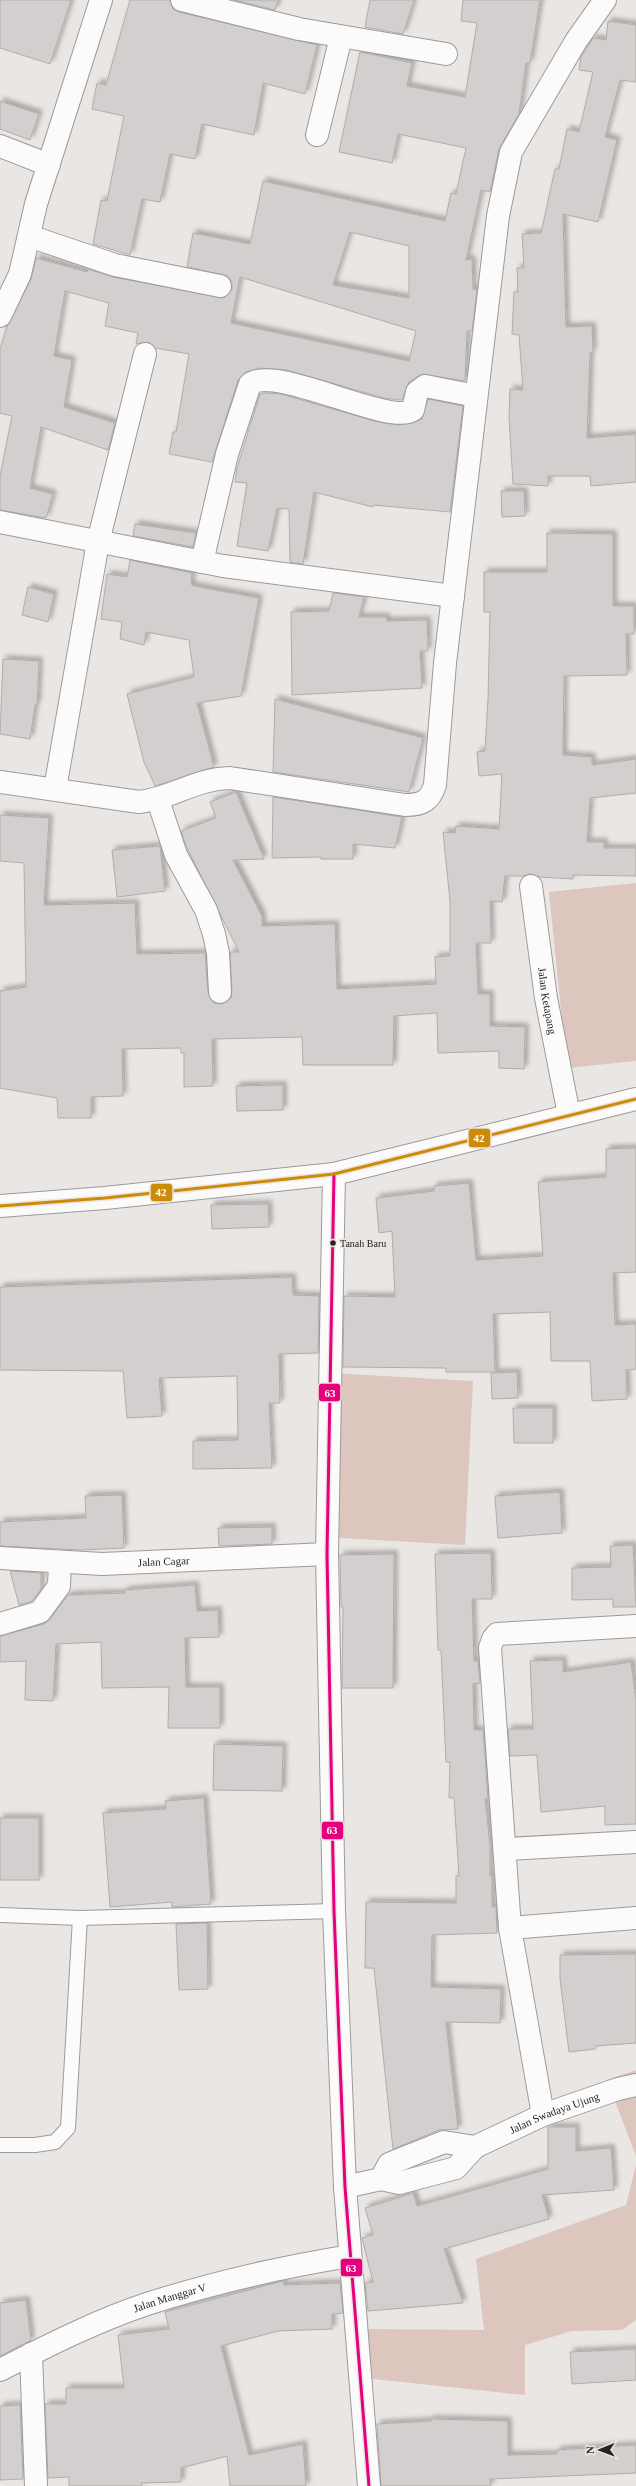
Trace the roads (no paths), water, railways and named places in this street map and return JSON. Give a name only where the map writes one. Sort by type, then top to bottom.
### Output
[{"type":"street","points":[[0,316],[20,274],[49,165],[101,0]]},
{"type":"street","points":[[182,0],[299,29],[446,54]]},
{"type":"street","points":[[0,782],[122,800],[158,800],[201,781],[230,778],[405,805],[425,802],[432,795],[435,785],[453,596],[498,216],[511,152],[576,41],[605,0]]},
{"type":"street","points":[[317,135],[341,37]]},
{"type":"street","points":[[0,146],[49,165]]},
{"type":"street","points":[[29,236],[114,265],[220,286]]},
{"type":"street","points":[[55,789],[98,542],[145,354]]},
{"type":"street","points":[[202,562],[227,454],[250,384],[255,380],[264,379],[294,385],[378,409],[405,413],[413,410],[417,392],[425,386],[476,396]]},
{"type":"street","points":[[0,522],[202,562],[453,596]]},
{"type":"street","points":[[158,800],[176,855],[206,910],[214,934],[218,953],[220,992]]},
{"type":"street","name":"Jalan Ketapang","points":[[531,886],[553,1033],[569,1115]]},
{"type":"street","points":[[0,1206],[113,1197],[334,1174],[636,1099]]},
{"type":"street","points":[[334,1174],[327,1554],[334,1911],[345,2187],[369,2486]]},
{"type":"street","name":"Jalan Cagar","points":[[0,1558],[102,1564],[327,1554]]},
{"type":"street","points":[[0,1624],[40,1612],[58,1586],[60,1562]]},
{"type":"street","points":[[543,2115],[510,1928],[506,1849],[490,1648],[493,1639],[497,1634],[636,1626]]},
{"type":"street","points":[[506,1849],[636,1842]]},
{"type":"street","points":[[510,1928],[636,1918]]},
{"type":"street","name":"Jalan Swadaya Ujung","points":[[345,2187],[381,2179],[399,2183],[456,2168],[475,2148],[543,2115],[618,2089],[636,2085]]},
{"type":"street","name":"Jalan Manggar V","points":[[0,2370],[31,2354],[146,2304],[292,2267],[350,2256]]},
{"type":"street","points":[[31,2354],[36,2486]]},
{"type":"lane","points":[[0,1915],[80,1918],[334,1911]]},
{"type":"lane","points":[[0,2145],[35,2145],[55,2142],[68,2128],[80,1918]]},
{"type":"place","name":"Tanah Baru","points":[[333,1243]]}]
